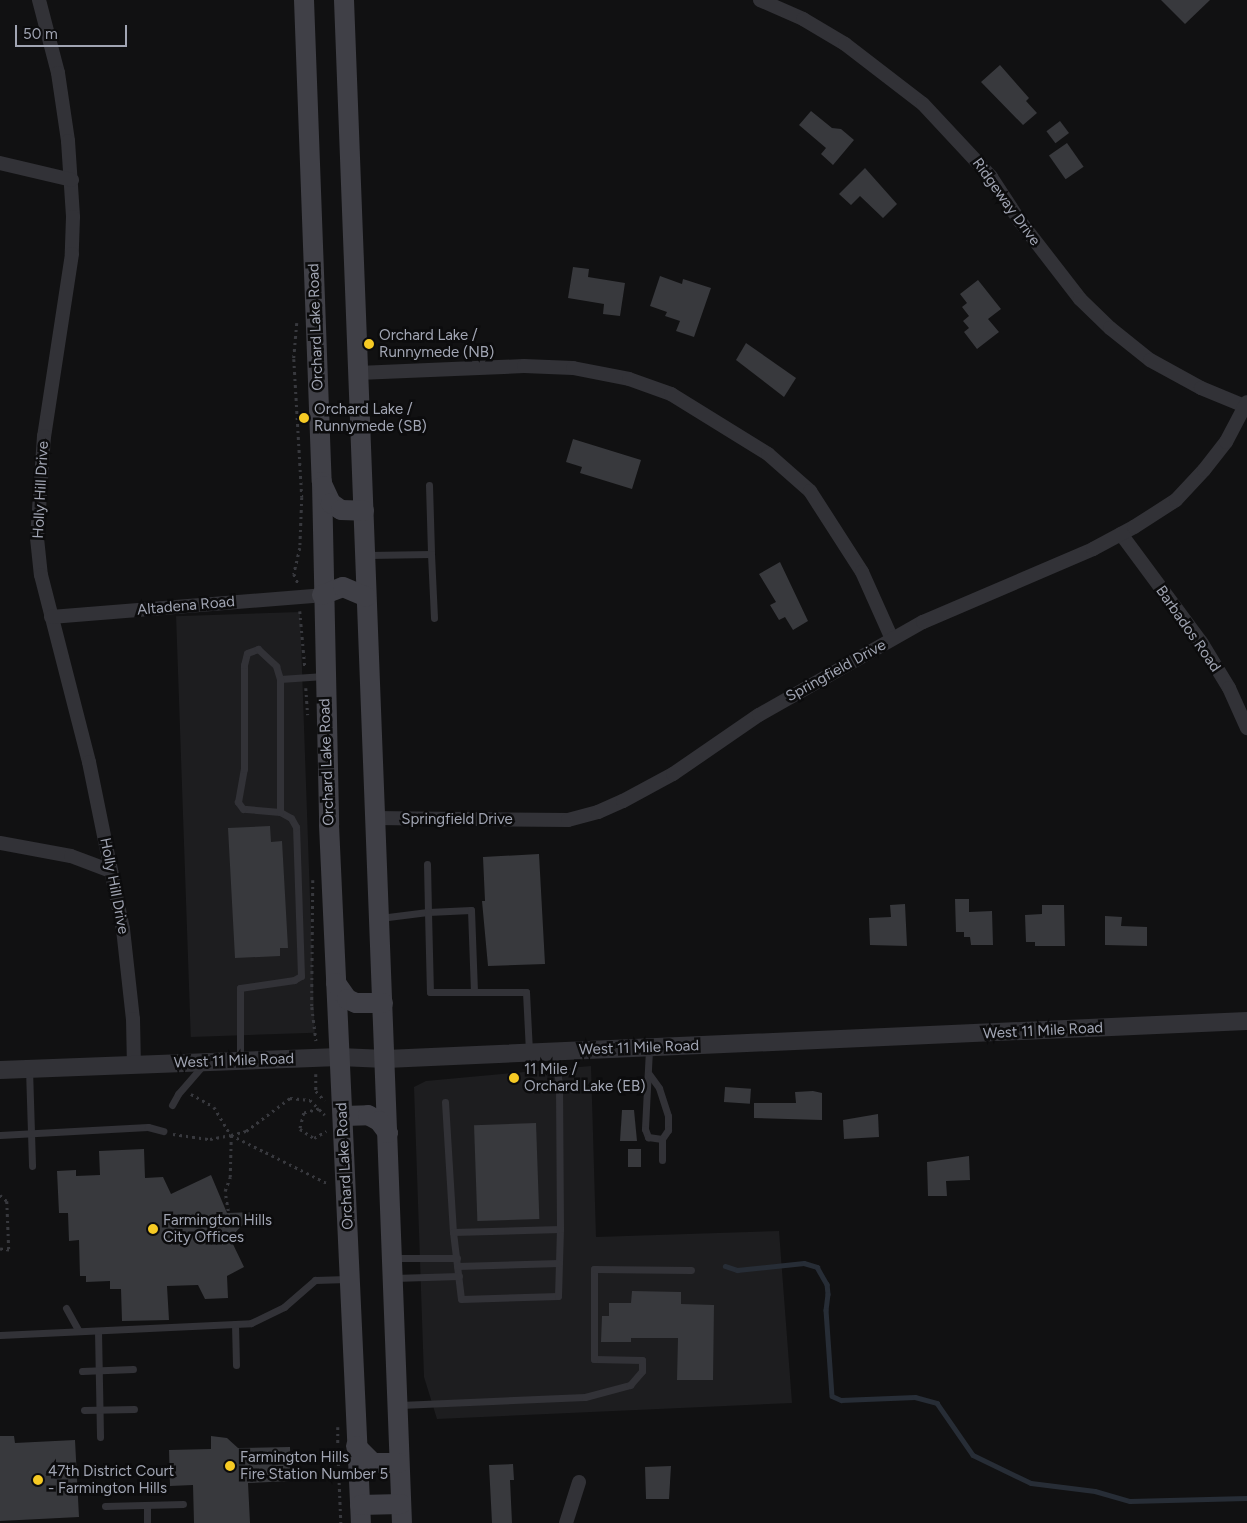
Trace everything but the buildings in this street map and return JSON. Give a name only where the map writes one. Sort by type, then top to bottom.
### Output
[{"type":"main road","name":"Orchard Lake Road","points":[[304,0],[322,482],[322,595],[315,677],[336,982],[338,1058],[336,1117],[351,1279],[360,1514]]},
{"type":"main road","points":[[344,0],[374,818],[384,1003],[401,1513],[360,1514]]},
{"type":"main road","points":[[322,482],[331,504],[341,510],[364,511]]},
{"type":"main road","points":[[322,595],[343,587],[366,597]]},
{"type":"main road","points":[[336,982],[347,999],[356,1002],[384,1003]]},
{"type":"main road","points":[[336,1117],[368,1115],[379,1121],[388,1133]]},
{"type":"main road","points":[[356,1446],[374,1463],[399,1463]]},
{"type":"street","name":"Holly Hill Drive","points":[[39,0],[58,73],[72,180],[72,254],[38,493],[37,538],[50,617],[89,762],[111,871],[128,969],[134,1065]]},
{"type":"street","name":"Ridgeway Drive","points":[[760,0],[803,19],[845,44],[923,104],[991,177],[1019,220],[1074,291],[1110,328],[1150,360],[1201,388],[1246,405]]},
{"type":"street","points":[[0,163],[72,180]]},
{"type":"street","points":[[358,373],[524,366],[573,368],[629,379],[672,394],[768,454],[810,491],[858,565],[892,639]]},
{"type":"street","name":"Springfield Drive","points":[[374,818],[536,821],[568,820],[598,812],[673,774],[759,714],[892,639],[1122,534],[1176,500],[1226,442],[1246,405]]},
{"type":"street","name":"Barbados Road","points":[[1122,534],[1201,642],[1229,688],[1247,728]]},
{"type":"street","name":"Altadena Road","points":[[50,617],[322,595]]},
{"type":"street","points":[[0,843],[71,856],[111,871]]},
{"type":"street","name":"West 11 Mile Road","points":[[0,1070],[338,1058],[386,1059],[1247,1021]]},
{"type":"street","points":[[566,1523],[579,1482]]},
{"type":"lane","points":[[429,486],[434,618]]},
{"type":"lane","points":[[365,555],[431,554]]},
{"type":"lane","points":[[240,1061],[240,988],[294,980],[301,976],[296,827],[291,818],[280,812],[243,809],[238,802],[244,769],[244,665],[247,653],[258,649],[269,656],[280,679],[280,812]]},
{"type":"lane","points":[[280,679],[315,677]]},
{"type":"lane","points":[[426,864],[430,992],[526,992],[529,1052]]},
{"type":"lane","points":[[380,918],[428,912],[471,910],[474,992]]},
{"type":"lane","points":[[649,1047],[645,1129],[648,1137],[662,1139]]},
{"type":"lane","points":[[445,1102],[453,1232],[461,1299],[558,1296],[560,1229],[559,1083],[553,1051]]},
{"type":"lane","points":[[172,1105],[178,1094],[206,1062]]},
{"type":"lane","points":[[29,1069],[32,1166]]},
{"type":"lane","points":[[649,1074],[659,1088],[668,1116],[668,1130],[662,1139],[662,1160]]},
{"type":"lane","points":[[0,1135],[148,1127],[164,1131]]},
{"type":"lane","points":[[453,1232],[560,1229]]},
{"type":"lane","points":[[393,1258],[457,1262],[559,1263]]},
{"type":"lane","points":[[397,1405],[585,1397],[630,1385],[642,1371],[642,1360],[594,1359],[594,1269],[692,1270]]},
{"type":"lane","points":[[394,1278],[459,1276]]},
{"type":"lane","points":[[0,1335],[251,1324],[269,1317],[315,1280],[351,1279]]},
{"type":"lane","points":[[66,1308],[79,1332]]},
{"type":"lane","points":[[235,1324],[236,1365]]},
{"type":"lane","points":[[98,1331],[100,1437]]},
{"type":"lane","points":[[82,1371],[133,1369]]},
{"type":"lane","points":[[84,1410],[134,1409]]},
{"type":"lane","points":[[104,1506],[183,1504]]},
{"type":"lane","points":[[147,1505],[147,1523]]},
{"type":"path","points":[[298,319],[294,359],[302,500],[300,548],[294,574],[315,677],[308,717]]},
{"type":"path","points":[[312,878],[312,1007],[316,1033]]},
{"type":"path","points":[[178,1094],[194,1095],[214,1107],[231,1135],[330,1185]]},
{"type":"path","points":[[164,1131],[185,1138],[210,1139],[231,1135],[246,1131],[290,1098],[310,1100],[320,1110]]},
{"type":"path","points":[[328,1129],[314,1138],[300,1129],[304,1113],[312,1109],[320,1110],[336,1117]]},
{"type":"path","points":[[228,1211],[225,1191],[230,1177],[231,1135]]},
{"type":"path","points":[[0,1195],[7,1201],[9,1250],[0,1249]]},
{"type":"shaded area","points":[[300,612],[315,1033],[191,1037],[176,616]]},
{"type":"shaded area","points":[[591,1066],[596,1237],[779,1231],[792,1403],[437,1419],[424,1377],[414,1087],[426,1081]]},
{"type":"waterway","points":[[725,1266],[737,1270],[804,1263],[817,1267],[827,1284],[826,1310],[832,1396],[841,1400],[915,1397],[937,1403],[973,1455],[1031,1483],[1095,1491],[1130,1501],[1247,1498]]},
{"type":"place","name":"Orchard Lake / Runnymede (NB)","points":[[369,344]]},
{"type":"place","name":"Orchard Lake / Runnymede (SB)","points":[[304,418]]},
{"type":"place","name":"11 Mile / Orchard Lake (EB)","points":[[514,1078]]},
{"type":"place","name":"Farmington Hills City Offices","points":[[153,1229]]},
{"type":"place","name":"Farmington Hills Fire Station Number 5","points":[[230,1466]]},
{"type":"place","name":"47th District Court - Farmington Hills","points":[[38,1480]]}]
